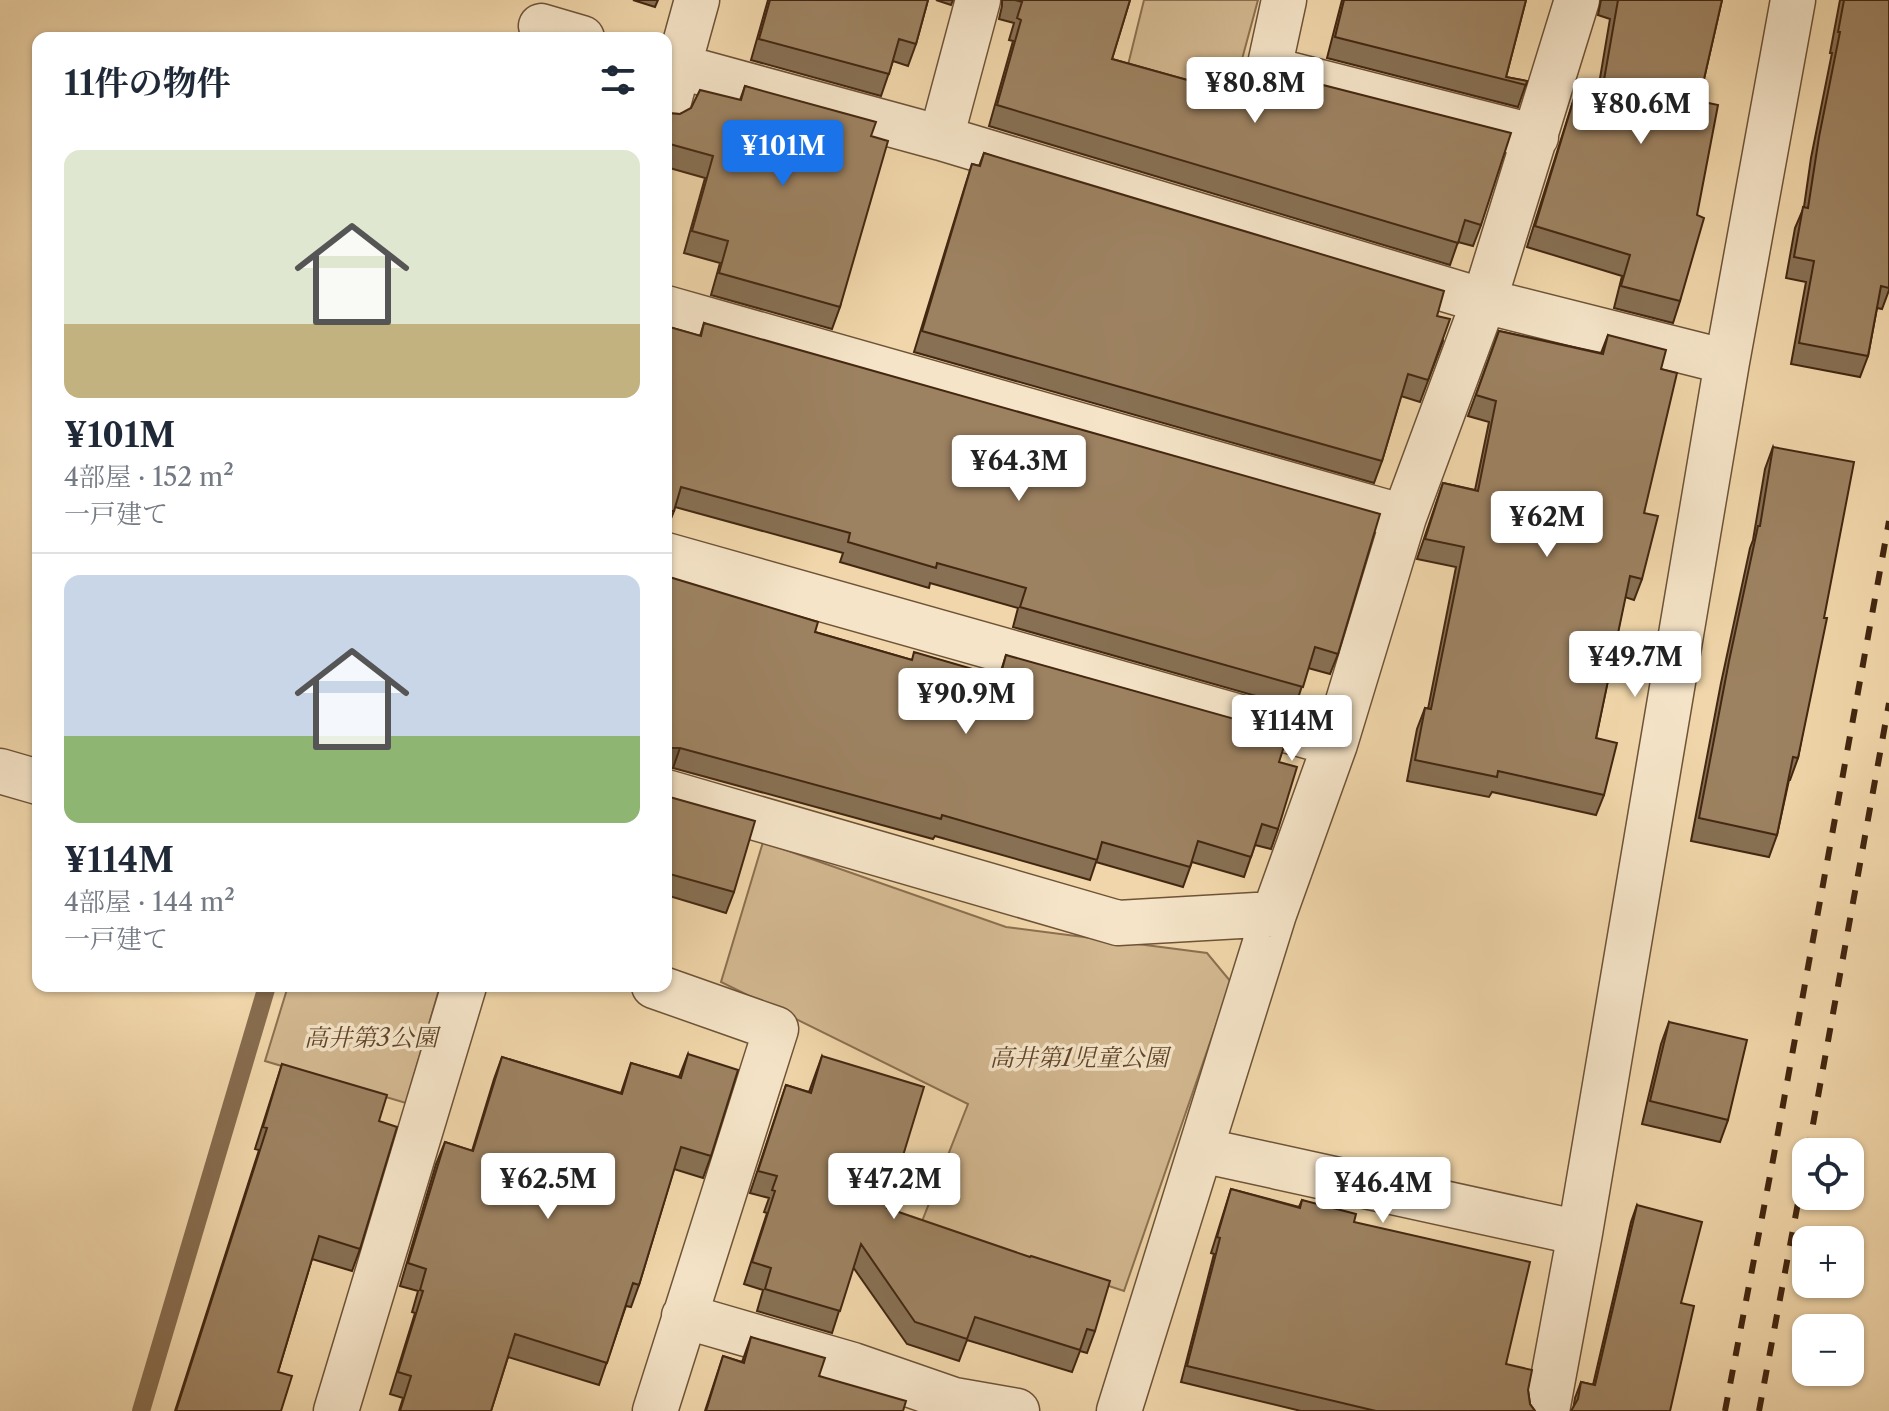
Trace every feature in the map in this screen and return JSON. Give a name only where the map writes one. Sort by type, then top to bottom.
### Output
[{"type":"street","points":[[697,0],[672,65],[941,138],[1484,301],[1727,362]]},
{"type":"street","points":[[941,138],[978,0]]},
{"type":"street","points":[[1284,0],[1269,69],[1536,137]]},
{"type":"street","points":[[1119,1411],[1274,914],[1335,744],[1404,517],[1484,301],[1577,0]]},
{"type":"street","points":[[1547,1411],[1580,1233],[1727,362],[1793,0]]},
{"type":"street","points":[[672,310],[1404,517]]},
{"type":"street","points":[[672,557],[1335,744]]},
{"type":"street","points":[[0,771],[32,780]]},
{"type":"street","points":[[672,794],[1118,923],[1274,914]]},
{"type":"street","points":[[336,1411],[462,992]]},
{"type":"street","points":[[655,1411],[776,1029],[671,992]]},
{"type":"street","points":[[1201,1150],[1580,1233]]},
{"type":"street","points":[[684,1316],[853,1365],[952,1406],[1017,1411]]},
{"type":"green space","points":[[1144,0],[1258,0],[1231,100],[1127,69]]},
{"type":"green space","name":"高井第1児童公園","points":[[763,842],[1006,927],[1207,953],[1231,982],[1124,1291],[921,1224],[968,1104],[721,982]]},
{"type":"green space","name":"高井第3公園","points":[[286,992],[438,992],[406,1103],[265,1061]]},
{"type":"building","points":[[770,0],[928,0],[916,44],[899,39],[889,74],[759,39]]},
{"type":"building","points":[[1015,0],[1130,0],[1112,59],[1270,103],[1277,81],[1321,93],[1323,85],[1511,133],[1481,225],[1465,220],[1458,243],[997,105],[1021,20],[1017,18],[1022,2]]},
{"type":"building","points":[[1344,0],[1526,0],[1506,77],[1527,81],[1526,85],[1335,37]]},
{"type":"building","points":[[1618,0],[1722,0],[1699,101],[1718,105],[1697,215],[1704,218],[1680,301],[1621,286],[1630,255],[1535,226],[1576,92],[1601,97]]},
{"type":"building","points":[[1844,0],[1889,0],[1889,288],[1881,286],[1868,356],[1799,343],[1814,261],[1794,257],[1803,207],[1808,208]]},
{"type":"building","points":[[745,86],[876,122],[871,136],[888,141],[840,307],[719,273],[728,241],[692,231],[713,156],[672,145],[672,113],[680,114],[691,108],[700,90],[741,100]]},
{"type":"building","points":[[984,153],[1444,291],[1437,316],[1450,319],[1428,380],[1408,374],[1382,461],[922,331],[972,164],[980,166]]},
{"type":"building","points":[[704,323],[1380,514],[1338,654],[1315,647],[1303,687],[1020,607],[1026,588],[937,563],[936,568],[848,542],[850,533],[681,487],[672,511],[672,328],[701,336]]},
{"type":"building","points":[[1499,331],[1603,354],[1608,335],[1666,350],[1661,369],[1677,373],[1644,513],[1658,516],[1642,579],[1630,576],[1596,738],[1617,743],[1604,795],[1498,771],[1497,777],[1415,760],[1425,708],[1431,709],[1464,547],[1425,539],[1443,483],[1478,491],[1496,401],[1476,395]]},
{"type":"building","points":[[1773,447],[1854,462],[1824,618],[1827,618],[1798,758],[1793,757],[1777,835],[1699,818],[1729,661],[1760,526]]},
{"type":"building","points":[[672,578],[818,622],[815,632],[912,660],[914,652],[1000,677],[1006,655],[1288,734],[1279,762],[1297,767],[1278,829],[1262,824],[1251,857],[1198,841],[1190,867],[1102,842],[1097,860],[942,815],[941,819],[672,748]]},
{"type":"building","points":[[672,798],[755,821],[734,892],[672,875]]},
{"type":"building","points":[[1669,1022],[1747,1040],[1728,1120],[1650,1101]]},
{"type":"building","points":[[688,1054],[738,1070],[711,1156],[681,1147],[639,1285],[633,1283],[607,1363],[515,1334],[491,1411],[400,1411],[411,1376],[398,1372],[423,1291],[420,1290],[426,1269],[408,1263],[445,1142],[473,1151],[502,1057],[622,1094],[631,1063],[681,1078]]},
{"type":"building","points":[[822,1056],[924,1087],[887,1208],[1110,1281],[1095,1331],[1087,1329],[1080,1350],[975,1317],[967,1339],[915,1322],[861,1244],[840,1311],[765,1289],[771,1268],[752,1262],[777,1176],[758,1171],[786,1085],[811,1093]]},
{"type":"building","points":[[282,1064],[387,1095],[379,1121],[397,1127],[360,1249],[319,1236],[278,1372],[292,1376],[281,1411],[176,1411],[267,1128],[263,1127]]},
{"type":"building","points":[[1231,1189],[1300,1208],[1302,1200],[1356,1214],[1354,1222],[1530,1262],[1506,1364],[1532,1370],[1528,1390],[1530,1404],[1535,1411],[1376,1411],[1187,1366]]},
{"type":"building","points":[[1637,1205],[1702,1222],[1681,1303],[1694,1306],[1670,1411],[1571,1411],[1578,1399],[1581,1382],[1595,1385]]},
{"type":"building","points":[[751,1337],[825,1358],[819,1376],[906,1401],[903,1411],[706,1411],[723,1356],[744,1363]]},
{"type":"waterway","points":[[141,1411],[265,992]]},
{"type":"railway","points":[[1725,1411],[1889,521]]},
{"type":"railway","points":[[1811,1138],[1889,703]]},
{"type":"railway","points":[[1759,1411],[1797,1210]]}]
